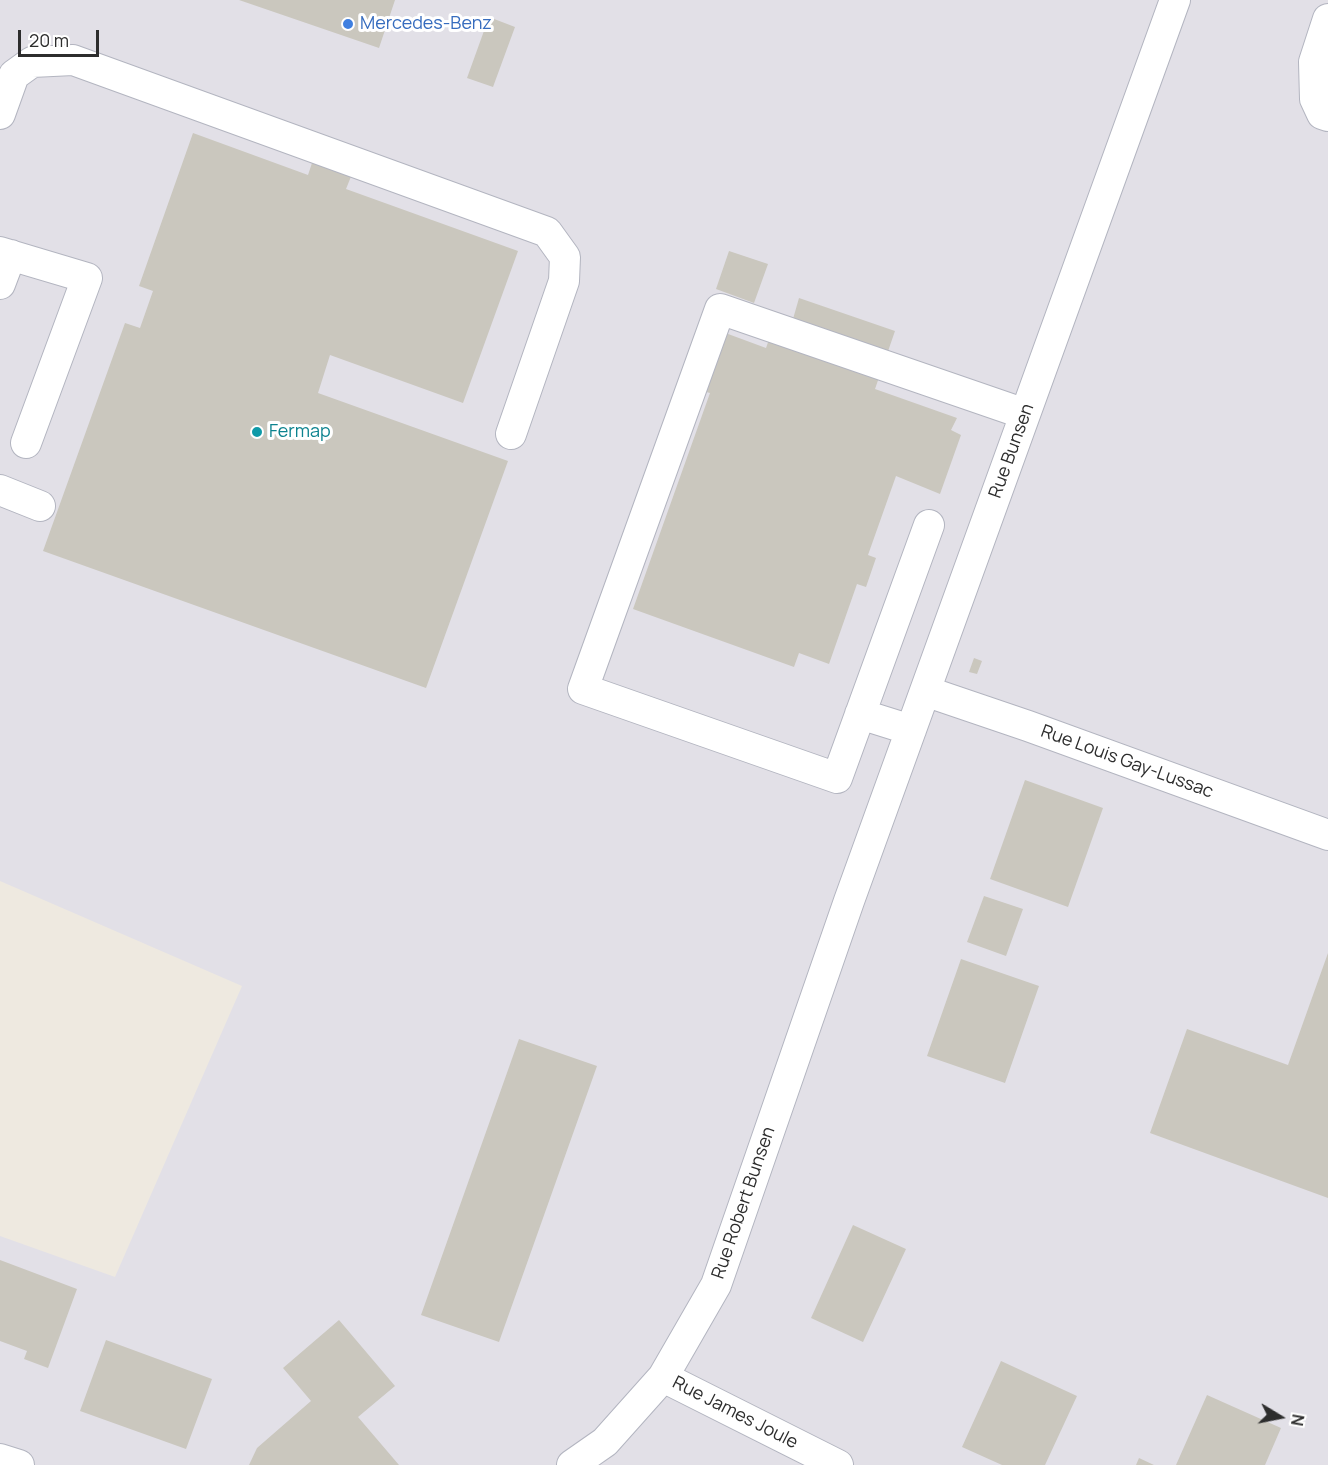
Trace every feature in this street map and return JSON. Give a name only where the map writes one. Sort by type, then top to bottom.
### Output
[{"type":"street","name":"Rue Bunsen","points":[[849,901],[1175,0]]},
{"type":"street","points":[[1328,19],[1314,62],[1315,99],[1322,114],[1328,116]]},
{"type":"street","points":[[0,114],[14,75],[32,62],[73,60],[547,232],[565,257],[564,281],[511,434]]},
{"type":"street","points":[[0,284],[5,254],[87,278],[26,443]]},
{"type":"street","points":[[929,525],[837,778],[583,689],[720,309],[1025,414]]},
{"type":"street","points":[[0,490],[39,506]]},
{"type":"street","name":"Rue Louis Gay-Lussac","points":[[925,691],[1029,726],[1328,835]]},
{"type":"street","points":[[860,714],[911,730]]},
{"type":"street","name":"Rue Robert Bunsen","points":[[572,1465],[605,1442],[663,1377],[716,1285],[849,901]]},
{"type":"street","name":"Rue James Joule","points":[[663,1377],[838,1465]]},
{"type":"street","points":[[0,1459],[20,1465]]},
{"type":"shaded area","points":[[0,0],[1328,0],[1328,1465],[0,1465],[0,1236],[115,1277],[242,986],[0,881]]},
{"type":"building","name":"Mercedes-Benz","points":[[239,0],[395,0],[379,48]]},
{"type":"building","points":[[489,17],[515,27],[493,87],[467,78]]},
{"type":"building","name":"Fermap","points":[[193,133],[308,175],[313,160],[352,174],[346,189],[518,251],[463,403],[330,355],[318,393],[508,461],[426,688],[43,551],[125,323],[140,328],[153,291],[139,286]]},
{"type":"building","points":[[729,251],[768,264],[754,303],[716,289]]},
{"type":"building","points":[[799,298],[895,331],[875,389],[957,418],[951,430],[961,435],[940,494],[896,476],[868,555],[876,558],[866,587],[857,584],[829,664],[799,653],[794,667],[633,609],[710,393],[699,390],[720,331],[766,348],[778,314],[793,319]]},
{"type":"building","points":[[974,658],[982,661],[977,674],[969,672]]},
{"type":"building","points":[[1025,780],[1103,808],[1068,907],[990,879]]},
{"type":"building","points":[[984,896],[1023,909],[1006,956],[967,942]]},
{"type":"building","points":[[1328,953],[1328,1198],[1150,1133],[1187,1029],[1288,1065]]},
{"type":"building","points":[[961,959],[1039,986],[1005,1083],[927,1056]]},
{"type":"building","points":[[519,1039],[597,1066],[499,1342],[421,1315]]},
{"type":"building","points":[[853,1225],[906,1249],[863,1342],[811,1318]]},
{"type":"building","points":[[0,1260],[77,1289],[48,1368],[24,1359],[27,1351],[0,1341]]},
{"type":"building","points":[[339,1320],[395,1386],[358,1417],[399,1465],[249,1465],[257,1448],[311,1401],[283,1368]]},
{"type":"building","points":[[106,1340],[212,1379],[186,1449],[80,1411]]},
{"type":"building","points":[[1001,1361],[1077,1396],[1045,1465],[1002,1465],[962,1447]]},
{"type":"building","points":[[1207,1395],[1281,1428],[1265,1465],[1176,1465]]},
{"type":"building","points":[[1139,1458],[1154,1465],[1136,1465]]},
{"type":"place","name":"Mercedes-Benz","points":[[348,24]]},
{"type":"place","name":"Fermap","points":[[257,432]]}]
